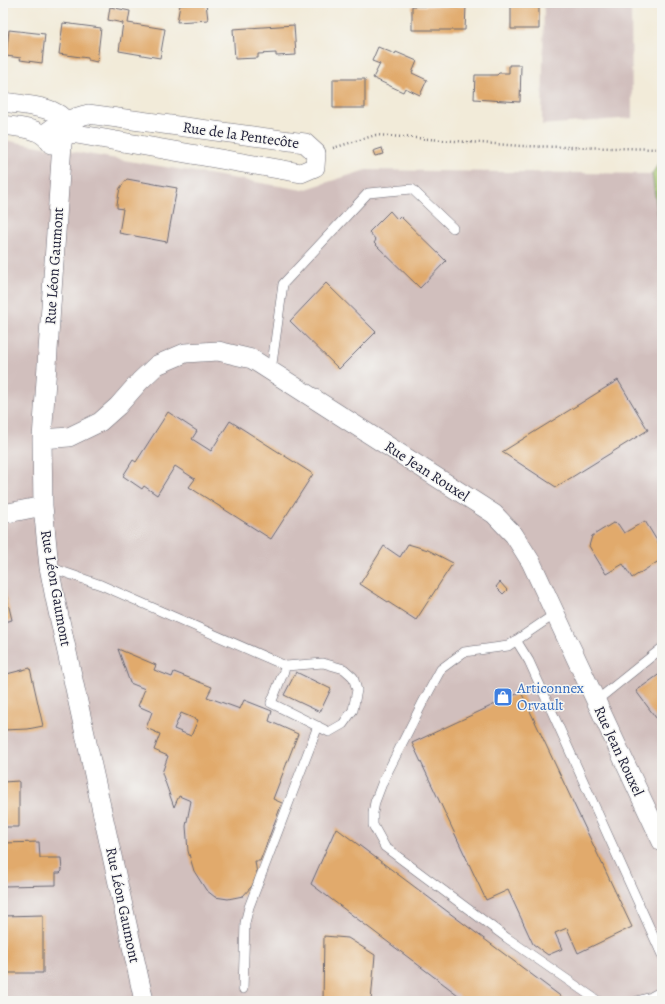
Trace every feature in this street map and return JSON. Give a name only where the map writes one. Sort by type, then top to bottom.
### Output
[{"type":"street","name":"Rue de la Pentecôte","points":[[3,102],[59,121],[301,173],[315,167],[316,153],[305,143],[88,114],[59,121]]},
{"type":"street","points":[[42,134],[59,121]]},
{"type":"street","name":"Rue Léon Gaumont","points":[[59,121],[62,144],[42,439],[43,506],[49,566],[55,598],[144,1001]]},
{"type":"street","points":[[3,125],[29,129],[42,134],[52,146],[61,168]]},
{"type":"street","name":"Rue Jean Rouxel","points":[[42,439],[69,437],[100,422],[118,406],[140,381],[157,365],[184,353],[218,350],[252,359],[494,514],[514,535],[531,562],[662,842]]},
{"type":"street","points":[[3,514],[43,506]]},
{"type":"lane","points":[[271,371],[283,284],[368,193],[412,189],[453,228]]},
{"type":"lane","points":[[49,566],[101,585],[286,666],[323,663],[344,668],[353,677],[357,690],[353,710],[343,724],[328,732],[271,703],[286,666]]},
{"type":"lane","points":[[555,614],[508,646],[464,652],[441,669],[383,781],[375,802],[373,825],[385,847],[507,938],[598,1001]]},
{"type":"lane","points":[[516,640],[529,661],[662,955]]},
{"type":"lane","points":[[596,701],[662,648]]},
{"type":"lane","points":[[243,989],[245,923],[249,907],[318,726]]},
{"type":"lane","points":[[637,1001],[651,997],[662,991]]},
{"type":"path","points":[[316,153],[376,135],[521,146],[662,149]]},
{"type":"shaded area","points":[[544,3],[631,3],[632,118],[542,125]]},
{"type":"shaded area","points":[[3,140],[303,190],[366,170],[652,174],[662,243],[662,1001],[3,1001]]},
{"type":"green space","points":[[662,158],[662,243],[652,174]]},
{"type":"building","points":[[206,3],[208,20],[177,22],[180,5]]},
{"type":"building","points":[[412,6],[466,6],[465,30],[412,30]]},
{"type":"building","points":[[511,6],[539,6],[539,29],[511,29]]},
{"type":"building","points":[[110,7],[130,11],[128,23],[165,29],[160,58],[119,51],[123,23],[108,20]]},
{"type":"building","points":[[63,23],[101,28],[97,62],[88,60],[88,58],[59,54]]},
{"type":"building","points":[[294,25],[296,55],[276,56],[276,53],[258,54],[258,58],[235,59],[233,29]]},
{"type":"building","points":[[9,30],[45,34],[42,63],[20,60],[21,58],[6,56]]},
{"type":"building","points":[[378,47],[395,54],[396,52],[417,61],[412,73],[427,80],[420,95],[405,88],[403,92],[373,78],[380,64],[372,61]]},
{"type":"building","points":[[509,65],[521,65],[520,102],[474,99],[475,75],[497,75],[499,73],[509,73]]},
{"type":"building","points":[[333,79],[365,79],[365,108],[333,108]]},
{"type":"building","points":[[382,148],[384,154],[375,156],[373,151]]},
{"type":"building","points":[[127,179],[177,188],[167,242],[119,233],[123,209],[117,208],[117,204],[120,188]]},
{"type":"building","points":[[390,211],[397,219],[400,216],[446,261],[420,288],[374,243],[376,240],[369,232]]},
{"type":"building","points":[[326,283],[376,332],[339,369],[290,321]]},
{"type":"building","points":[[618,380],[648,430],[556,487],[502,452]]},
{"type":"building","points":[[168,412],[197,431],[192,439],[211,451],[230,421],[313,474],[271,539],[189,487],[195,479],[175,466],[157,495],[144,486],[142,489],[123,476],[133,460],[136,462]]},
{"type":"building","points":[[645,521],[662,549],[662,559],[632,578],[623,564],[606,574],[589,546],[592,536],[613,523],[618,524],[624,533]]},
{"type":"building","points":[[408,544],[428,550],[453,563],[416,620],[360,584],[384,546],[400,557]]},
{"type":"building","points":[[500,582],[507,590],[503,594],[496,587]]},
{"type":"building","points":[[3,590],[5,590],[12,620],[3,622]]},
{"type":"building","points":[[118,649],[156,665],[154,670],[172,677],[174,672],[212,687],[207,697],[240,709],[244,700],[272,711],[269,721],[298,734],[273,799],[282,803],[260,861],[255,861],[257,874],[252,886],[243,896],[228,899],[215,897],[206,890],[194,871],[188,851],[186,826],[191,801],[179,796],[174,807],[162,773],[168,756],[154,750],[160,734],[146,728],[152,712],[138,706],[145,689],[130,683]],"holes":[[[181,713],[198,720],[191,736],[174,729]]]},
{"type":"building","points":[[30,668],[43,726],[28,729],[3,730],[3,691],[6,691],[3,675]]},
{"type":"building","points":[[296,672],[331,689],[320,712],[284,695]]},
{"type":"building","points":[[661,673],[662,675],[662,726],[636,691]]},
{"type":"building","points":[[521,692],[632,927],[578,953],[567,928],[555,933],[562,949],[548,955],[533,944],[508,890],[486,900],[412,743]]},
{"type":"building","points":[[19,781],[19,827],[3,827],[3,782]]},
{"type":"building","points":[[336,828],[567,1001],[466,1001],[311,884]]},
{"type":"building","points":[[39,842],[40,858],[61,858],[62,871],[60,873],[56,873],[56,885],[3,886],[3,843]]},
{"type":"building","points":[[43,915],[43,973],[3,973],[3,916]]},
{"type":"building","points":[[324,936],[348,938],[375,955],[371,1001],[323,1001]]},
{"type":"place","name":"Articonnex Orvault","points":[[503,697]]}]
